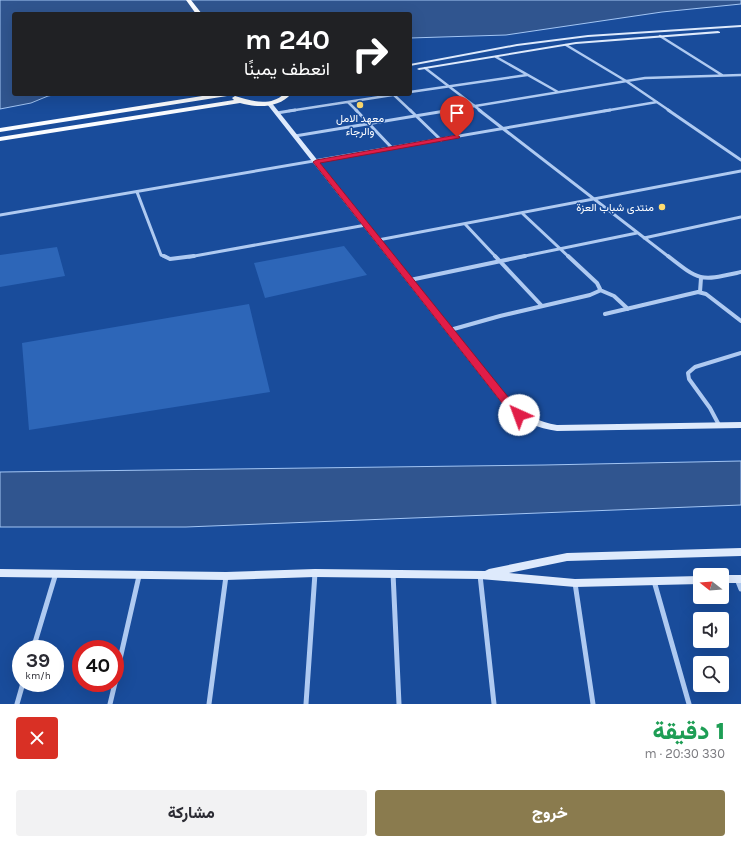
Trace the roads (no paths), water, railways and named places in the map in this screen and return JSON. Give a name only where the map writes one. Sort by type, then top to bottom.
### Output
[{"type":"main road","points":[[188,0],[197,12]]},
{"type":"main road","points":[[0,130],[215,96]]},
{"type":"main road","points":[[235,96],[236,99],[240,101]]},
{"type":"main road","points":[[0,139],[240,101],[253,104],[269,103],[283,99],[286,96]]},
{"type":"street","points":[[412,65],[517,45],[588,36],[741,26]]},
{"type":"street","points":[[412,71],[566,45],[660,36],[741,31]]},
{"type":"street","points":[[660,36],[722,75]]},
{"type":"street","points":[[566,45],[626,81],[741,160]]},
{"type":"street","points":[[461,56],[469,61]]},
{"type":"street","points":[[496,57],[558,92]]},
{"type":"street","points":[[426,68],[687,272],[701,278],[712,279],[741,272]]},
{"type":"street","points":[[412,92],[528,75]]},
{"type":"street","points":[[295,136],[654,77],[741,75]]},
{"type":"street","points":[[277,113],[387,96]]},
{"type":"street","points":[[395,96],[441,140]]},
{"type":"street","points":[[348,102],[392,148]]},
{"type":"street","points":[[0,215],[316,162],[657,102]]},
{"type":"street","points":[[269,103],[509,406],[519,415],[530,422],[545,427],[557,428],[741,425]]},
{"type":"street","points":[[378,240],[741,171]]},
{"type":"street","points":[[137,192],[161,255],[170,259],[366,225]]},
{"type":"street","points":[[522,213],[597,283],[600,290],[614,296],[628,308]]},
{"type":"street","points":[[644,238],[741,216]]},
{"type":"street","points":[[465,224],[542,306]]},
{"type":"street","points":[[410,280],[636,232]]},
{"type":"street","points":[[700,292],[701,278]]},
{"type":"street","points":[[450,330],[590,295],[600,290]]},
{"type":"street","points":[[605,314],[692,292],[700,292],[706,294],[741,321]]},
{"type":"street","points":[[719,425],[710,408],[689,379],[688,373],[695,367],[741,353]]},
{"type":"street","points":[[480,575],[567,557],[741,552]]},
{"type":"street","points":[[0,573],[56,573],[139,576],[394,573],[480,575],[575,583],[693,580]]},
{"type":"street","points":[[37,640],[56,573]]},
{"type":"street","points":[[306,704],[315,573]]},
{"type":"street","points":[[394,573],[399,704]]},
{"type":"street","points":[[480,575],[494,704]]},
{"type":"street","points":[[124,642],[139,576]]},
{"type":"street","points":[[209,704],[226,576]]},
{"type":"street","points":[[729,580],[740,582]]},
{"type":"street","points":[[654,581],[689,704]]},
{"type":"street","points":[[575,583],[592,704]]},
{"type":"street","points":[[17,704],[21,692]]},
{"type":"street","points":[[110,704],[113,692]]},
{"type":"place","name":"معهد الامل والرجاء","points":[[360,105]]},
{"type":"place","name":"منتدى شباب العزة","points":[[662,207]]}]
